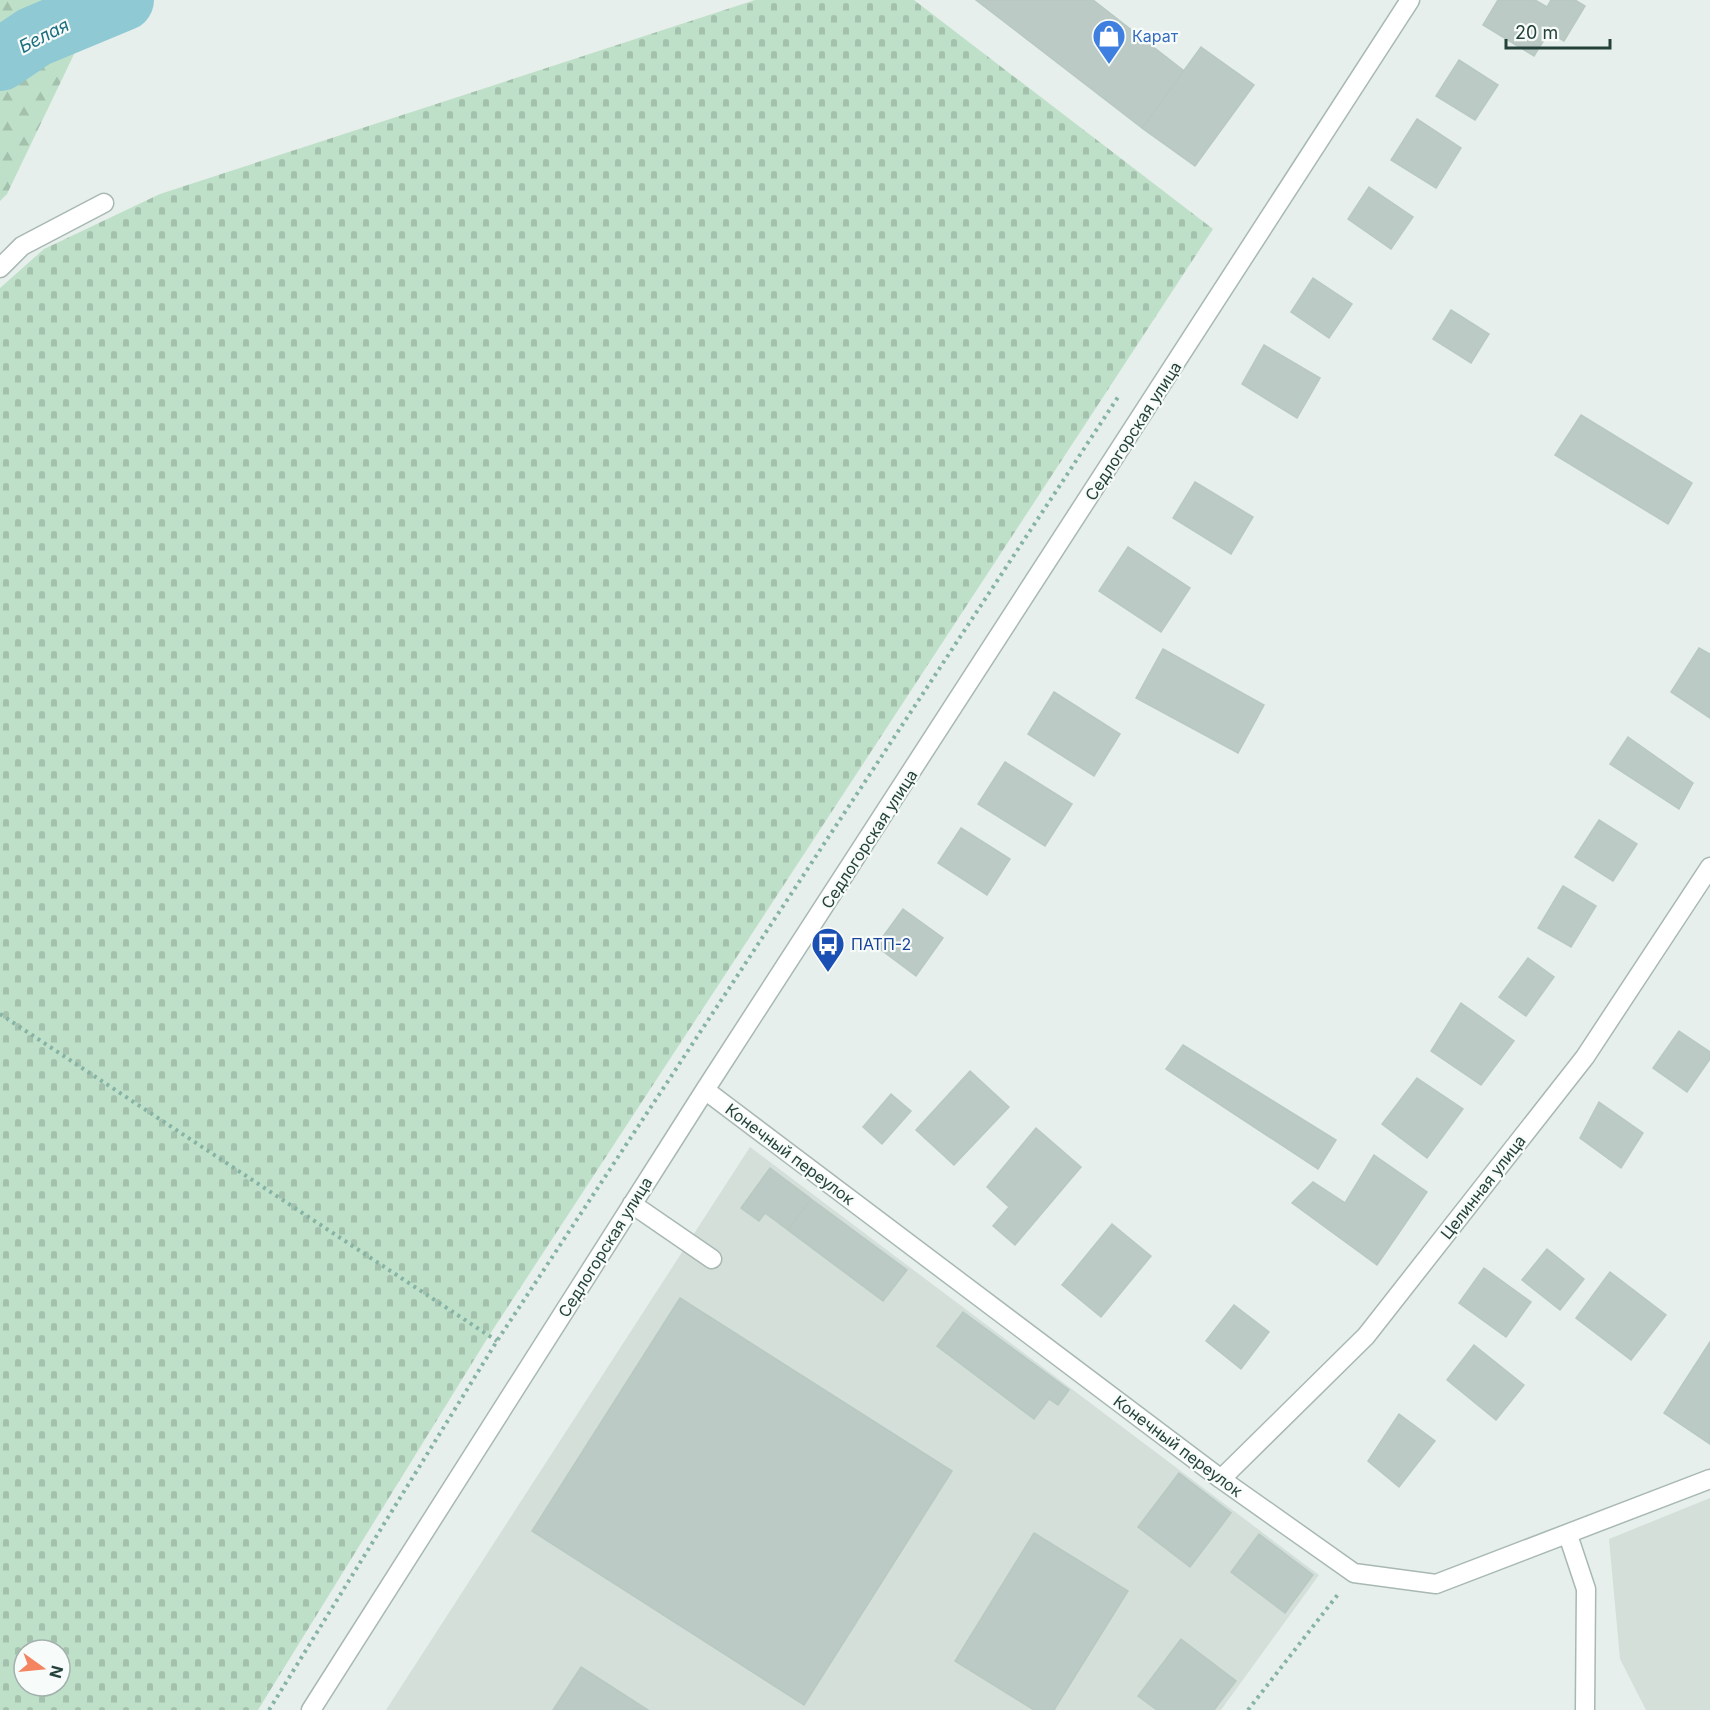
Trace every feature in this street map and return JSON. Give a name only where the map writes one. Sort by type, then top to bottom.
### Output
[{"type":"street","name":"Седлогорская улица","points":[[311,1710],[705,1090],[1410,0]]},
{"type":"street","points":[[0,268],[22,246],[104,203]]},
{"type":"street","name":"Целинная улица","points":[[1221,1479],[1366,1336],[1585,1057],[1710,867]]},
{"type":"street","name":"Конечный переулок","points":[[705,1090],[1221,1479],[1354,1573],[1436,1584],[1710,1479]]},
{"type":"street","points":[[632,1204],[712,1259]]},
{"type":"street","points":[[1568,1535],[1586,1589],[1585,1710]]},
{"type":"path","points":[[268,1710],[496,1341],[1122,390]]},
{"type":"path","points":[[0,1014],[496,1341]]},
{"type":"path","points":[[1248,1710],[1354,1573]]},
{"type":"shaded area","points":[[750,1147],[1319,1575],[1221,1710],[386,1710]]},
{"type":"shaded area","points":[[1710,1498],[1710,1710],[1646,1710],[1620,1659],[1609,1539]]},
{"type":"green space","points":[[0,0],[100,0],[7,194],[0,201]]},
{"type":"green space","points":[[755,0],[914,0],[1213,229],[490,1334],[258,1710],[0,1710],[0,288],[44,249],[160,194]]},
{"type":"building","points":[[976,0],[1093,0],[1184,71],[1142,128]]},
{"type":"building","points":[[1498,0],[1535,0],[1547,7],[1551,0],[1575,0],[1585,6],[1564,41],[1549,32],[1534,56],[1483,25]]},
{"type":"building","points":[[1201,47],[1254,85],[1195,166],[1142,128]]},
{"type":"building","points":[[1459,60],[1498,85],[1475,120],[1436,96]]},
{"type":"building","points":[[1417,119],[1461,148],[1436,188],[1391,160]]},
{"type":"building","points":[[1369,187],[1413,217],[1391,249],[1348,219]]},
{"type":"building","points":[[1313,278],[1352,304],[1329,338],[1291,312]]},
{"type":"building","points":[[1451,310],[1489,334],[1471,363],[1433,339]]},
{"type":"building","points":[[1264,345],[1320,378],[1297,418],[1242,384]]},
{"type":"building","points":[[1581,415],[1692,483],[1668,524],[1555,455]]},
{"type":"building","points":[[1195,482],[1253,517],[1231,554],[1173,518]]},
{"type":"building","points":[[1128,547],[1190,588],[1161,632],[1099,591]]},
{"type":"building","points":[[1699,648],[1710,654],[1710,718],[1671,692]]},
{"type":"building","points":[[1163,649],[1264,705],[1238,753],[1136,698]]},
{"type":"building","points":[[1054,692],[1120,734],[1094,776],[1028,734]]},
{"type":"building","points":[[1628,737],[1693,783],[1679,809],[1610,764]]},
{"type":"building","points":[[1005,762],[1072,804],[1045,846],[978,804]]},
{"type":"building","points":[[1599,820],[1637,844],[1613,881],[1575,857]]},
{"type":"building","points":[[961,828],[1010,859],[987,895],[938,863]]},
{"type":"building","points":[[1563,886],[1596,906],[1571,947],[1538,928]]},
{"type":"building","points":[[903,909],[943,938],[916,976],[876,946]]},
{"type":"building","points":[[1528,958],[1554,977],[1526,1016],[1499,997]]},
{"type":"building","points":[[1461,1003],[1514,1041],[1481,1085],[1431,1051]]},
{"type":"building","points":[[1679,1031],[1710,1052],[1710,1059],[1687,1092],[1653,1068]]},
{"type":"building","points":[[1183,1045],[1336,1140],[1318,1169],[1166,1069]]},
{"type":"building","points":[[970,1071],[1009,1107],[954,1165],[916,1130]]},
{"type":"building","points":[[1417,1078],[1463,1109],[1427,1158],[1382,1124]]},
{"type":"building","points":[[891,1094],[911,1111],[882,1144],[863,1127]]},
{"type":"building","points":[[1599,1102],[1643,1133],[1621,1168],[1580,1138]]},
{"type":"building","points":[[1036,1128],[1081,1167],[1015,1245],[993,1226],[1009,1207],[987,1187]]},
{"type":"building","points":[[1374,1155],[1427,1192],[1377,1265],[1292,1203],[1313,1182],[1345,1203]]},
{"type":"building","points":[[770,1168],[811,1199],[788,1230],[765,1213],[759,1221],[741,1208]]},
{"type":"building","points":[[811,1199],[907,1270],[883,1301],[788,1230]]},
{"type":"building","points":[[1112,1224],[1151,1256],[1101,1317],[1062,1285]]},
{"type":"building","points":[[1547,1249],[1584,1279],[1560,1310],[1522,1280]]},
{"type":"building","points":[[1484,1268],[1531,1302],[1506,1337],[1459,1303]]},
{"type":"building","points":[[1610,1272],[1666,1315],[1631,1360],[1576,1318]]},
{"type":"building","points":[[680,1298],[952,1471],[804,1705],[532,1531]]},
{"type":"building","points":[[1234,1305],[1269,1332],[1241,1369],[1206,1341]]},
{"type":"building","points":[[963,1312],[1069,1390],[1058,1405],[1049,1399],[1034,1419],[937,1346]]},
{"type":"building","points":[[1710,1342],[1710,1444],[1664,1413]]},
{"type":"building","points":[[1474,1345],[1524,1385],[1496,1420],[1447,1380]]},
{"type":"building","points":[[1399,1414],[1435,1441],[1399,1487],[1368,1461]]},
{"type":"building","points":[[1179,1473],[1231,1513],[1190,1567],[1138,1527]]},
{"type":"building","points":[[1034,1533],[1128,1591],[1054,1710],[1034,1710],[955,1661]]},
{"type":"building","points":[[1259,1534],[1313,1575],[1285,1613],[1231,1572]]},
{"type":"building","points":[[1181,1639],[1236,1681],[1214,1710],[1157,1710],[1138,1696]]},
{"type":"building","points":[[581,1667],[648,1710],[553,1710]]},
{"type":"waterway","name":"Белая","points":[[0,60],[34,37],[123,0]]},
{"type":"place","name":"Карат","points":[[1109,65]]},
{"type":"place","name":"ПАТП-2","points":[[828,973]]}]
